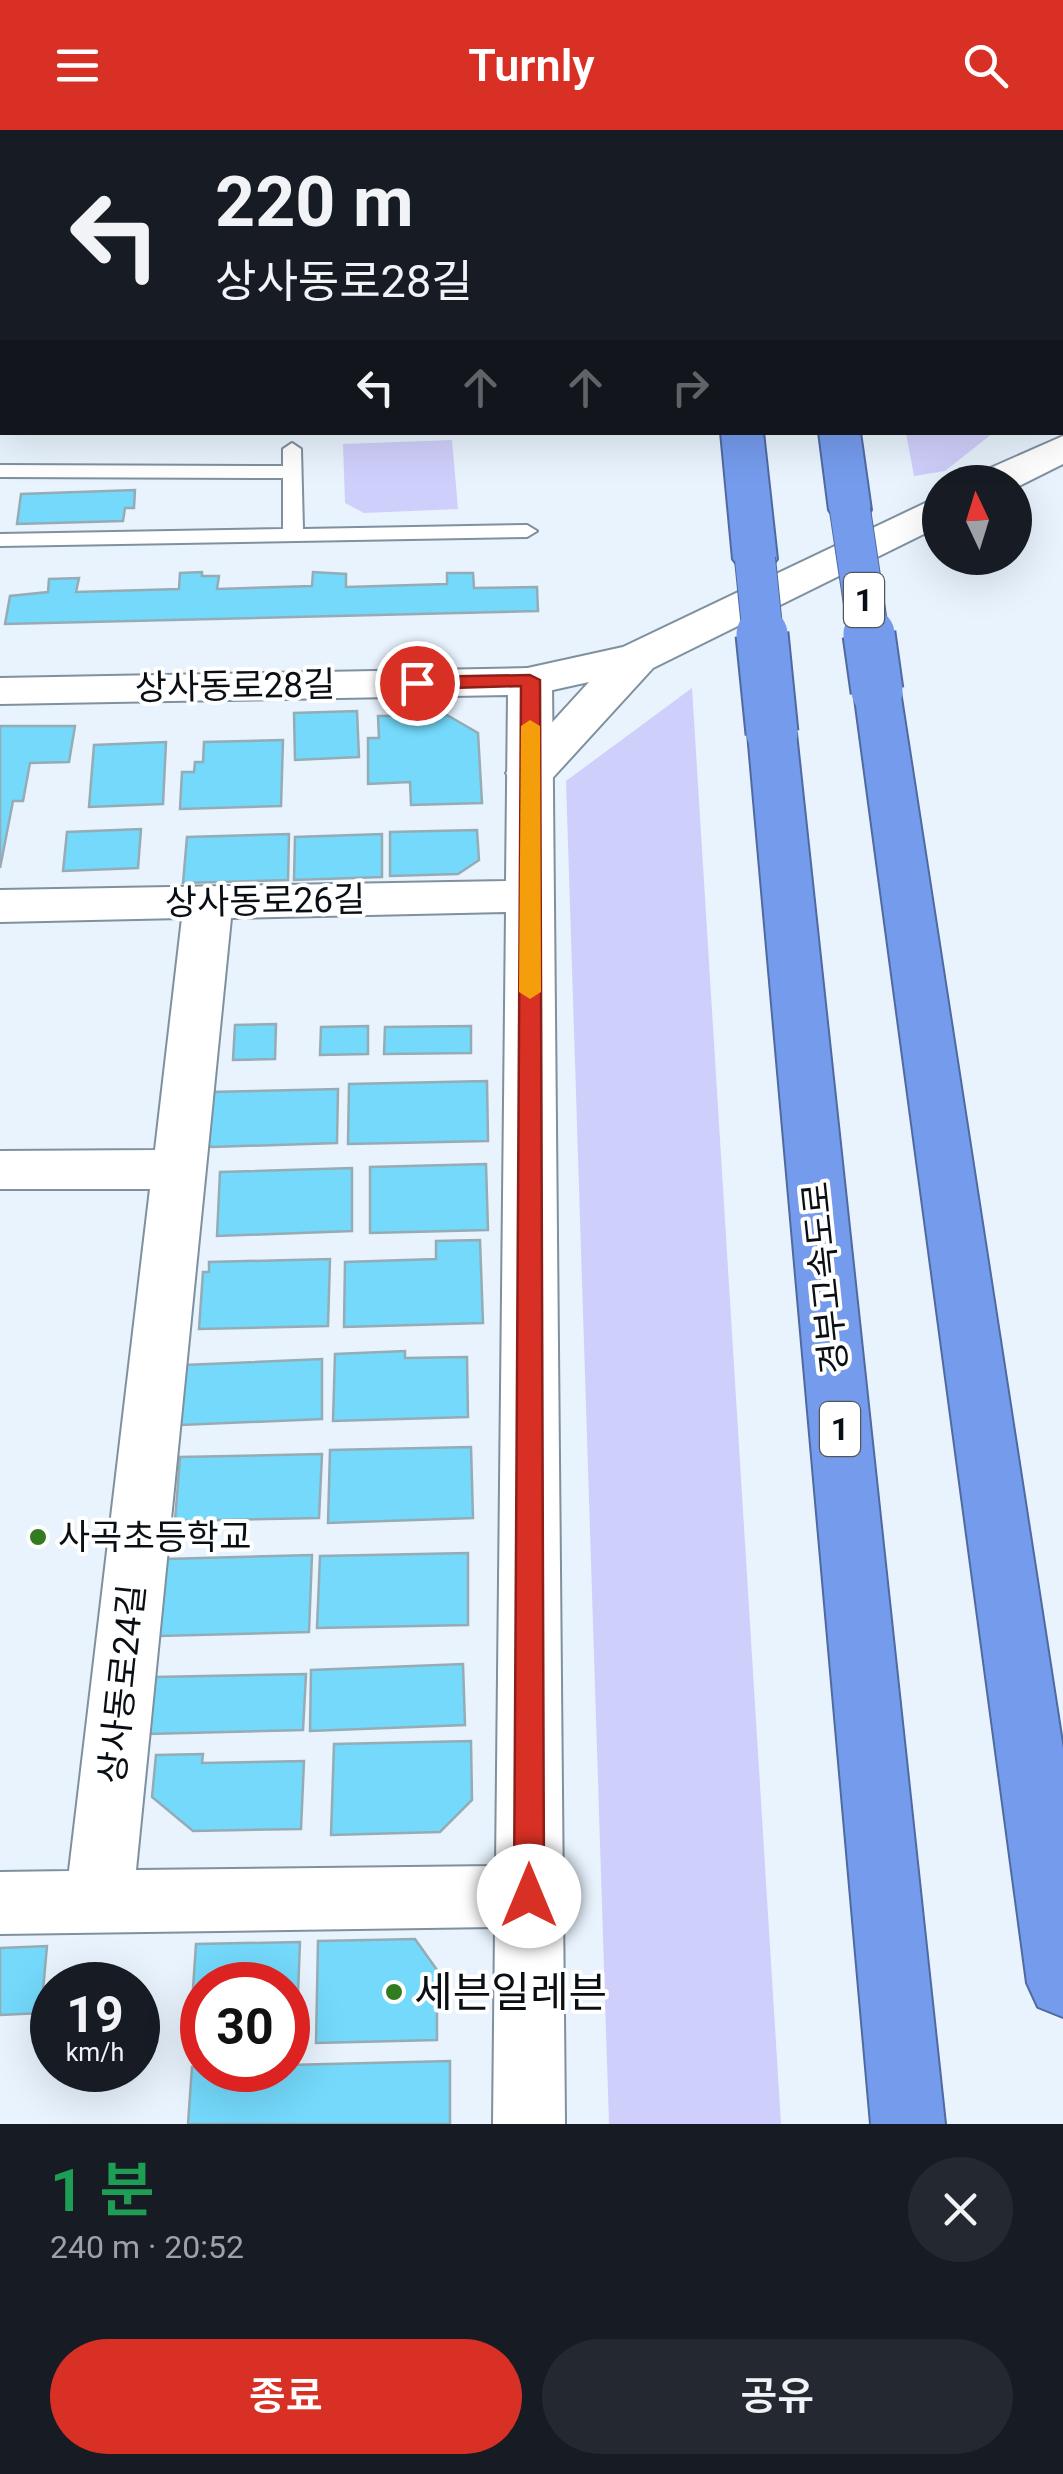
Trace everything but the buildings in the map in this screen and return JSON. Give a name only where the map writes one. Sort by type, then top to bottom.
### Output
[{"type":"highway","name":"경부고속도로","points":[[742,435],[908,2124]]},
{"type":"highway","name":"1","points":[[839,435],[1063,1983]]},
{"type":"main road","points":[[1028,465],[1063,448]]},
{"type":"main road","points":[[530,680],[638,658],[922,518]]},
{"type":"main road","points":[[530,773],[638,658]]},
{"type":"street","name":"상사동로28길","points":[[0,691],[530,680]]},
{"type":"street","points":[[529,2124],[530,680]]},
{"type":"street","name":"상사동로26길","points":[[0,906],[530,896]]},
{"type":"street","name":"상사동로24길","points":[[98,1902],[208,903]]},
{"type":"street","points":[[0,1170],[177,1169]]},
{"type":"street","points":[[0,1903],[529,1896]]},
{"type":"lane","points":[[292,449],[293,534]]},
{"type":"lane","points":[[0,471],[292,472]]},
{"type":"lane","points":[[0,540],[527,531]]},
{"type":"shaded area","points":[[907,435],[990,435],[953,465],[922,465],[922,475],[914,476]]},
{"type":"shaded area","points":[[452,440],[458,509],[364,513],[345,503],[343,444]]},
{"type":"shaded area","points":[[692,688],[781,2124],[609,2124],[566,781]]},
{"type":"slow traffic","points":[[530,726],[530,992]]},
{"type":"place","name":"사곡초등학교","points":[[38,1537]]},
{"type":"place","name":"세븐일레븐","points":[[394,1992]]},
{"type":"route","points":[[417,683],[530,680],[529,1896]]}]
